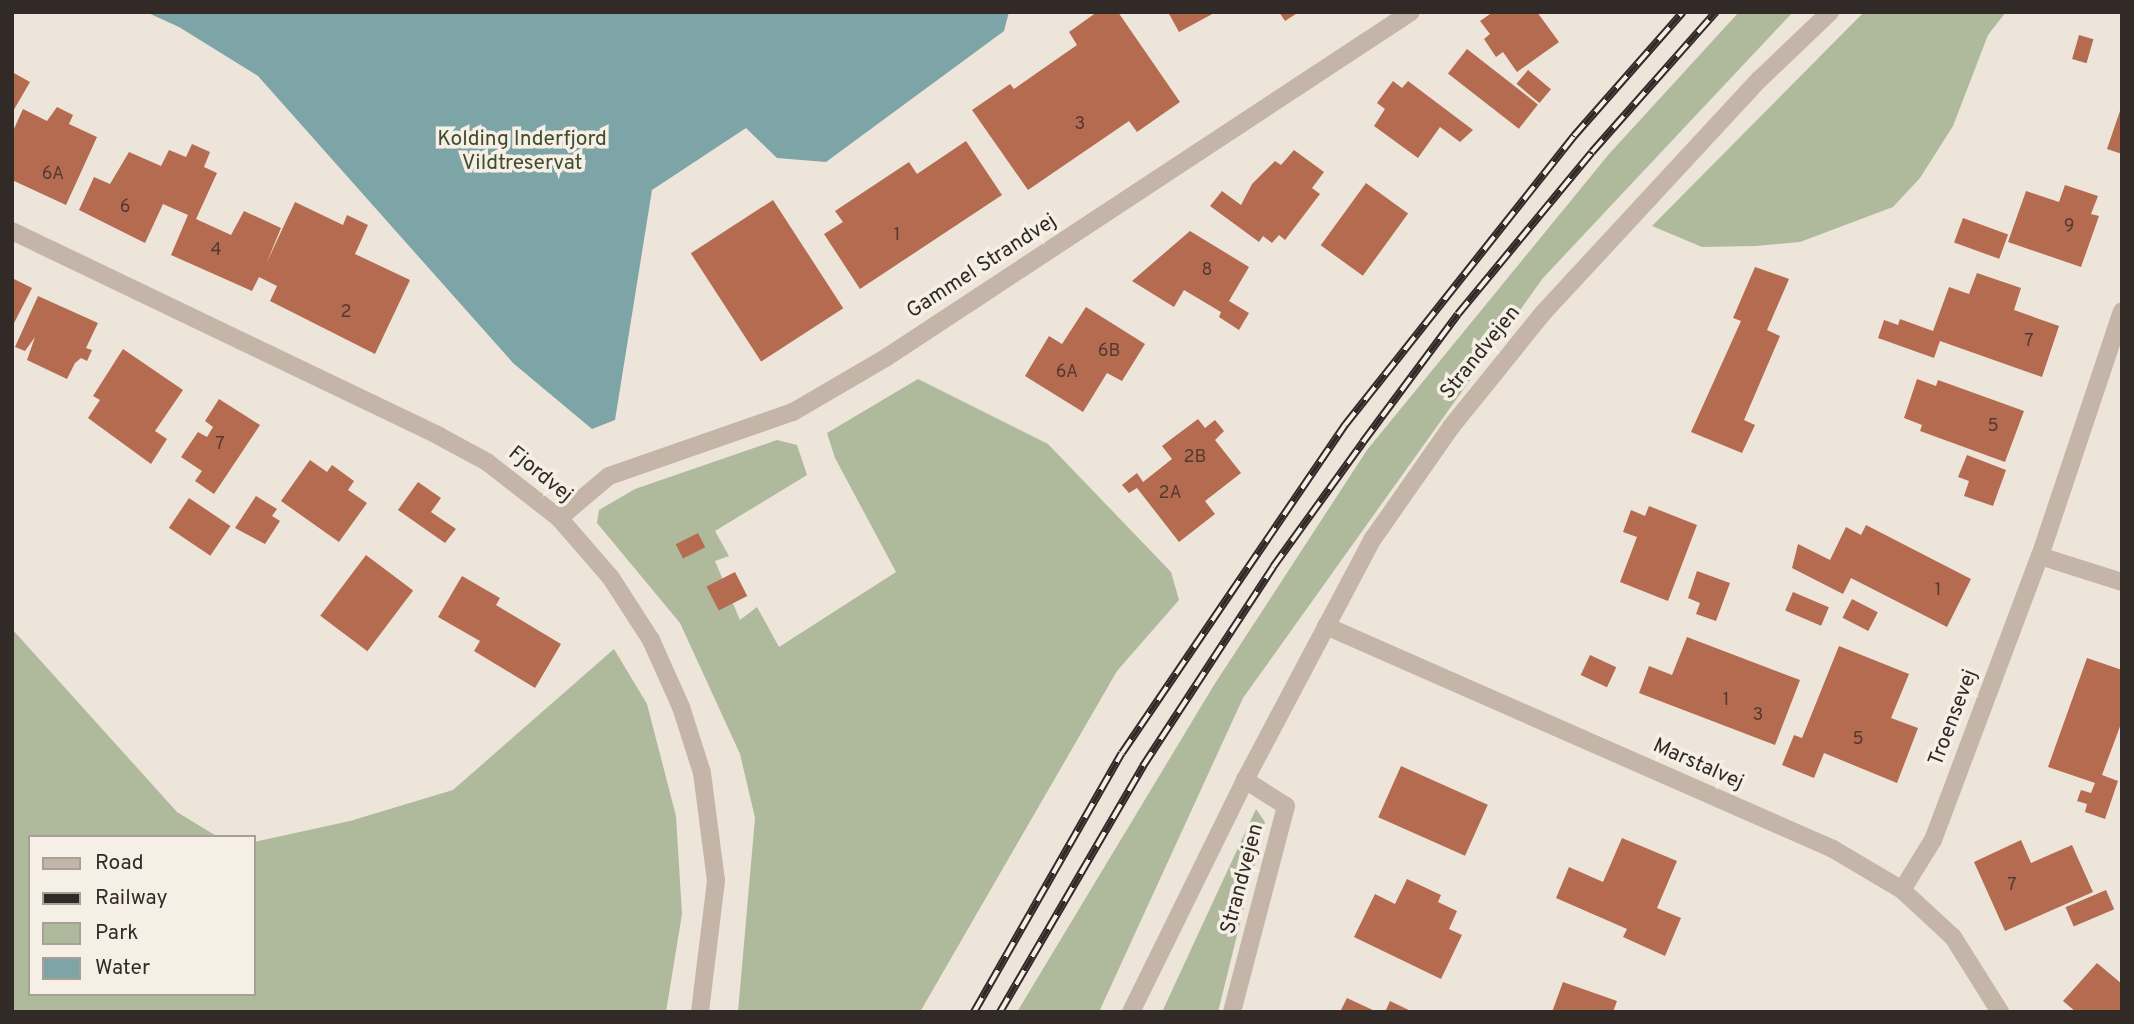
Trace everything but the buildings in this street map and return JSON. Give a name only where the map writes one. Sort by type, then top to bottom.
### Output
[{"type":"street","name":"Gammel Strandvej","points":[[559,518],[609,476],[793,412],[887,357],[1411,12]]},
{"type":"street","name":"Strandvejen","points":[[1131,1012],[1245,780],[1372,540],[1451,427],[1543,313],[1760,79],[1830,12]]},
{"type":"street","name":"Fjordvej","points":[[12,231],[487,461],[559,518],[611,578],[651,640],[681,707],[702,773],[716,881],[700,1012]]},
{"type":"street","name":"Troensevej","points":[[1902,890],[1933,840],[2040,556],[2122,311]]},
{"type":"street","points":[[2040,556],[2122,582]]},
{"type":"street","name":"Marstalvej","points":[[1326,626],[1833,849],[1902,890],[1953,937],[2000,1012]]},
{"type":"street","name":"Strandvejen","points":[[1232,1012],[1286,806],[1245,780]]},
{"type":"green space","points":[[1739,12],[1793,12],[1543,278],[1243,698],[1099,1012],[1017,1012],[1214,685],[1367,450],[1609,154]]},
{"type":"green space","points":[[1864,12],[2006,12],[1988,35],[1953,126],[1920,178],[1893,207],[1800,242],[1756,246],[1702,247],[1652,226]]},
{"type":"green space","points":[[918,379],[1048,444],[1171,572],[1179,600],[1117,671],[920,1012],[738,1012],[755,818],[740,754],[680,623],[597,523],[599,510],[635,489],[777,440],[797,445],[807,475],[715,531],[729,556],[715,561],[740,620],[757,607],[779,647],[896,572],[835,458],[827,433]]},
{"type":"green space","points":[[12,629],[177,812],[215,835],[28,835],[28,996],[256,996],[256,842],[350,821],[453,790],[614,649],[647,704],[676,816],[682,914],[666,1012],[12,1012]]},
{"type":"green space","points":[[1256,809],[1265,822],[1218,1012],[1162,1012]]},
{"type":"water","name":"Kolding Inderfjord Vildtreservat","points":[[146,12],[1009,12],[1004,31],[826,162],[777,158],[746,128],[652,190],[615,420],[592,429],[513,363],[258,76],[179,27]]},
{"type":"railway","points":[[974,1012],[1122,753],[1345,425],[1574,136],[1683,12]]},
{"type":"railway","points":[[1000,1012],[1143,766],[1273,567],[1458,314],[1592,152],[1716,12]]}]
